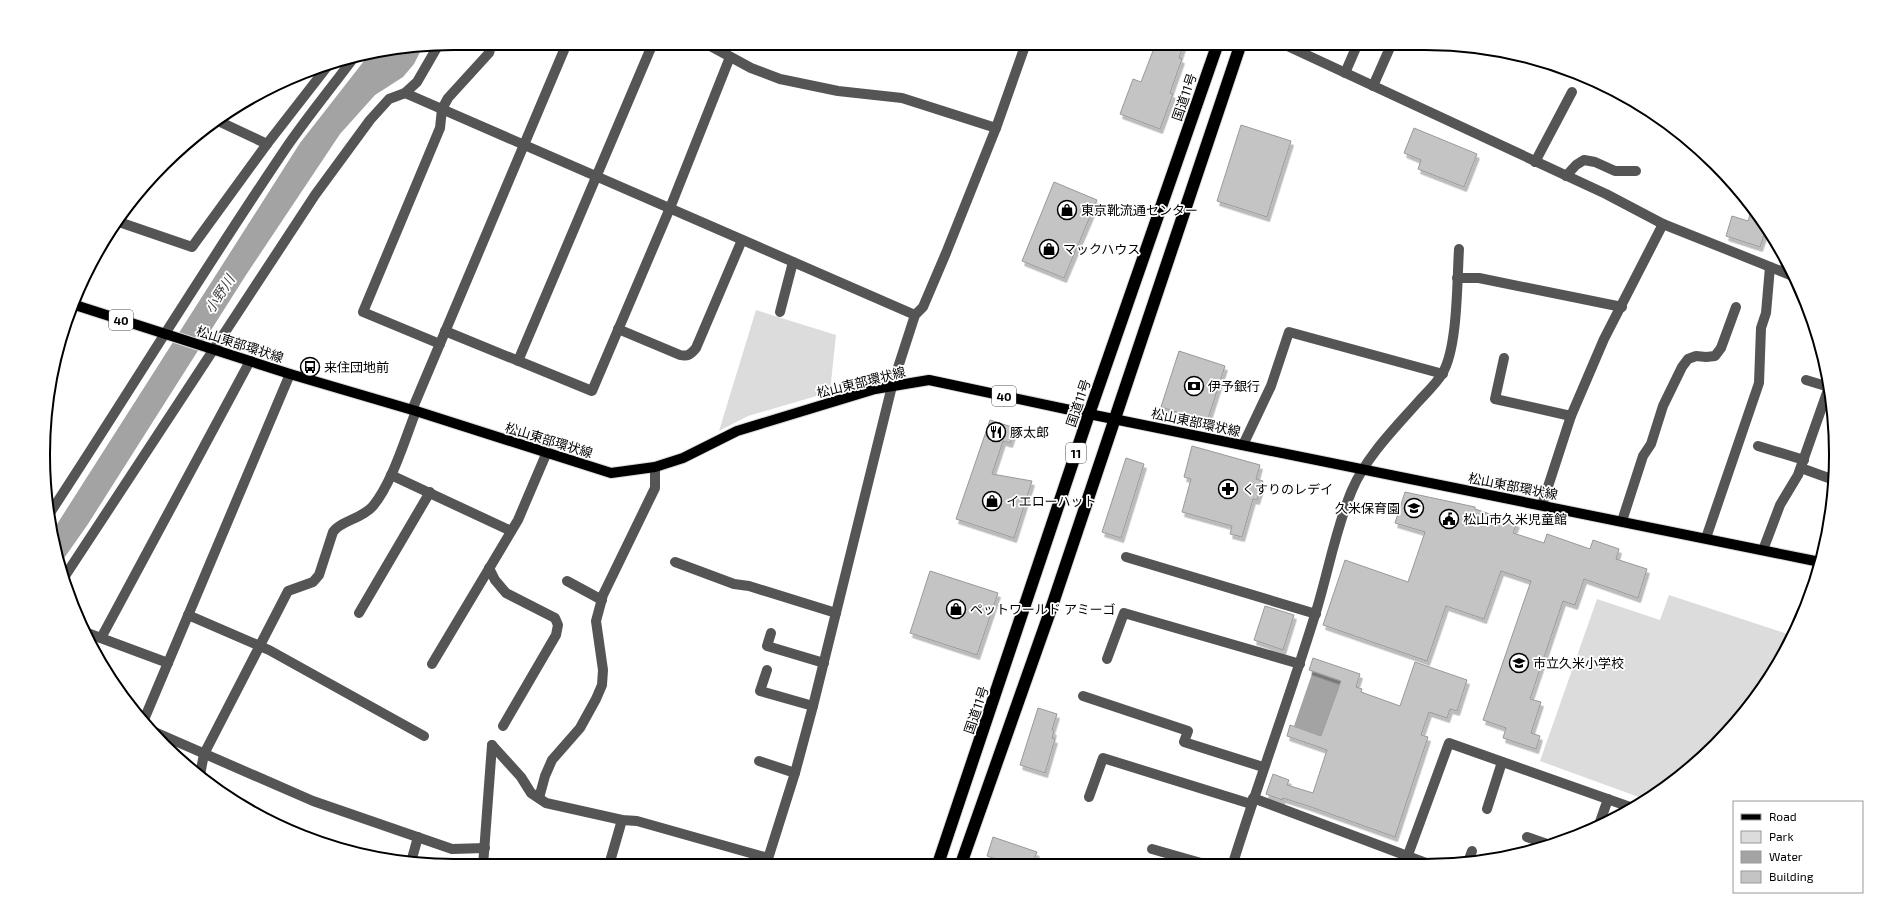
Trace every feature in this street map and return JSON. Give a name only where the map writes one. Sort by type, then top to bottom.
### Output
[{"type":"highway","name":"国道11号","points":[[940,859],[1089,414],[1216,50]]},
{"type":"highway","name":"11","points":[[963,859],[1054,598],[1239,50]]},
{"type":"main road","name":"松山東部環状線","points":[[78,306],[290,374],[611,472],[655,468],[684,458],[737,431],[892,386],[929,380],[1089,414],[1815,561]]},
{"type":"street","points":[[440,344],[363,312],[440,128],[442,109],[448,98],[489,53],[490,50]]},
{"type":"street","points":[[201,770],[204,754],[288,590],[313,582],[319,576],[333,532],[337,526],[353,520],[373,506],[391,475],[445,331],[564,50]]},
{"type":"street","points":[[518,361],[650,50]]},
{"type":"street","points":[[723,50],[730,57],[752,68],[793,82],[838,91],[902,98],[996,128]]},
{"type":"street","points":[[768,859],[795,773],[813,706],[892,386],[915,315],[923,307],[996,128],[1024,50]]},
{"type":"street","points":[[1296,50],[1606,194],[1663,224],[1785,273]]},
{"type":"street","points":[[1345,73],[1355,50]]},
{"type":"street","points":[[1373,86],[1389,50]]},
{"type":"street","points":[[68,572],[106,516],[210,348],[315,194],[370,120],[389,99],[405,93],[417,82],[435,51]]},
{"type":"street","points":[[445,331],[592,391],[670,208],[730,57]]},
{"type":"street","points":[[53,508],[167,335],[287,147],[349,64]]},
{"type":"street","points":[[123,223],[192,247],[267,144],[324,71]]},
{"type":"street","points":[[1535,162],[1572,92]]},
{"type":"street","points":[[405,93],[915,315]]},
{"type":"street","points":[[223,123],[267,144]]},
{"type":"street","points":[[1566,176],[1576,165],[1584,160],[1595,162],[1615,172],[1636,171]]},
{"type":"street","points":[[1542,505],[1571,416],[1604,339],[1622,307],[1663,224]]},
{"type":"street","points":[[618,329],[680,355],[690,355],[696,348],[742,240]]},
{"type":"street","points":[[1234,859],[1263,767],[1300,664],[1316,614],[1342,516],[1353,488],[1364,469],[1380,448],[1443,374],[1454,337],[1459,249]]},
{"type":"street","points":[[780,312],[793,262]]},
{"type":"street","points":[[1706,538],[1759,383],[1761,328],[1766,313],[1770,267]]},
{"type":"street","points":[[1457,278],[1479,278],[1622,307]]},
{"type":"street","points":[[1622,521],[1643,456],[1651,444],[1663,406],[1682,367],[1688,358],[1696,356],[1706,358],[1715,356],[1721,348],[1736,307]]},
{"type":"street","points":[[1243,445],[1271,386],[1289,332],[1443,374]]},
{"type":"street","points":[[1504,358],[1495,399],[1571,416]]},
{"type":"street","points":[[101,638],[250,361]]},
{"type":"street","points":[[146,716],[290,374]]},
{"type":"street","points":[[1806,380],[1823,385]]},
{"type":"street","points":[[1763,550],[1780,504],[1798,475],[1825,398]]},
{"type":"street","points":[[1758,446],[1802,464],[1828,477]]},
{"type":"street","points":[[432,664],[518,520],[547,452]]},
{"type":"street","points":[[539,798],[545,776],[552,760],[580,728],[596,700],[602,685],[604,670],[596,622],[602,600],[655,488],[655,468]]},
{"type":"street","points":[[391,475],[511,531]]},
{"type":"street","points":[[359,613],[430,492]]},
{"type":"street","points":[[1126,557],[1316,614]]},
{"type":"street","points":[[675,562],[734,584],[750,586],[836,613]]},
{"type":"street","points":[[489,568],[495,580],[506,593],[554,618],[558,625],[556,635],[503,726]]},
{"type":"street","points":[[567,581],[602,600]]},
{"type":"street","points":[[1107,659],[1124,613],[1300,664]]},
{"type":"street","points":[[188,616],[259,646],[424,736]]},
{"type":"street","points":[[771,633],[767,646],[824,663]]},
{"type":"street","points":[[93,635],[168,663]]},
{"type":"street","points":[[767,670],[760,691],[813,706]]},
{"type":"street","points":[[1083,696],[1188,731],[1184,742],[1263,767]]},
{"type":"street","points":[[164,736],[313,801],[452,849],[485,848]]},
{"type":"street","points":[[1089,797],[1103,758],[1252,801],[1407,859],[1449,744],[1626,806]]},
{"type":"street","points":[[484,859],[492,745],[521,777],[531,793],[546,802],[622,820],[637,822],[760,859]]},
{"type":"street","points":[[759,760],[795,773]]},
{"type":"street","points":[[1487,809],[1502,762]]},
{"type":"street","points":[[1602,818],[1608,799]]},
{"type":"street","points":[[610,859],[622,820]]},
{"type":"street","points":[[412,857],[418,837]]},
{"type":"street","points":[[1527,837],[1541,842]]},
{"type":"street","points":[[1152,849],[1187,859]]},
{"type":"street","points":[[1470,857],[1472,850]]},
{"type":"green space","points":[[756,310],[836,335],[830,392],[748,416],[719,431]]},
{"type":"green space","points":[[1669,595],[1787,634],[1775,657],[1761,679],[1729,721],[1711,741],[1671,775],[1639,797],[1540,761],[1597,599],[1660,620]]},
{"type":"water","name":"小野川","points":[[420,52],[414,64],[403,77],[375,95],[340,134],[246,275],[88,524],[64,558],[56,525],[300,143],[364,61],[402,53]]},
{"type":"water","points":[[1313,671],[1341,681],[1321,736],[1294,726]]},
{"type":"building","points":[[1153,50],[1182,50],[1179,58],[1182,59],[1170,93],[1173,94],[1160,129],[1120,114],[1133,79],[1141,82]]},
{"type":"building","points":[[1241,125],[1291,141],[1267,217],[1217,201]]},
{"type":"building","points":[[1414,128],[1477,154],[1464,187],[1418,169],[1421,160],[1404,153]]},
{"type":"building","points":[[1054,182],[1097,200],[1064,278],[1022,261]]},
{"type":"building","points":[[1750,215],[1764,235],[1760,247],[1726,236],[1732,216],[1748,221]]},
{"type":"building","points":[[1179,351],[1225,366],[1207,422],[1161,407]]},
{"type":"building","points":[[990,420],[1015,428],[1010,443],[1003,441],[992,474],[1032,481],[1014,538],[956,519]]},
{"type":"building","points":[[1192,446],[1260,465],[1256,479],[1263,481],[1257,500],[1253,499],[1242,537],[1230,534],[1232,526],[1182,512],[1191,479],[1184,477]]},
{"type":"building","points":[[1126,458],[1144,464],[1121,538],[1102,532]]},
{"type":"building","points":[[1405,492],[1475,507],[1475,509],[1517,523],[1513,533],[1544,543],[1547,534],[1590,549],[1593,540],[1619,549],[1616,559],[1647,569],[1638,598],[1584,579],[1575,605],[1563,601],[1530,699],[1541,702],[1531,733],[1540,736],[1536,749],[1503,738],[1506,728],[1483,720],[1531,581],[1501,571],[1484,619],[1446,606],[1427,661],[1323,625],[1345,560],[1408,582],[1425,532],[1395,523]]},
{"type":"building","points":[[930,571],[998,593],[977,655],[910,633]]},
{"type":"building","points":[[1265,606],[1294,615],[1283,650],[1254,640]]},
{"type":"building","points":[[1313,658],[1360,674],[1356,687],[1362,689],[1361,692],[1400,706],[1415,662],[1467,680],[1457,711],[1450,709],[1447,718],[1429,712],[1421,735],[1428,737],[1395,837],[1308,806],[1283,798],[1282,800],[1266,794],[1273,774],[1289,780],[1287,785],[1313,793],[1327,750],[1287,736],[1290,725],[1321,736],[1341,681],[1309,670]]},
{"type":"building","points":[[1038,708],[1057,714],[1052,730],[1054,731],[1052,738],[1055,739],[1045,773],[1020,765]]},
{"type":"building","points":[[993,837],[1037,852],[1034,859],[996,859],[987,856]]},
{"type":"place","name":"東京靴流通センター","points":[[1067,210]]},
{"type":"place","name":"マックハウス","points":[[1049,249]]},
{"type":"place","name":"来住団地前","points":[[310,367]]},
{"type":"place","name":"伊予銀行","points":[[1194,386]]},
{"type":"place","name":"豚太郎","points":[[996,432]]},
{"type":"place","name":"くすりのレデイ","points":[[1228,489]]},
{"type":"place","name":"イエローハット","points":[[992,501]]},
{"type":"place","name":"久米保育園","points":[[1414,508]]},
{"type":"place","name":"松山市久米児童館","points":[[1449,519]]},
{"type":"place","name":"ペットワールド アミーゴ","points":[[956,609]]},
{"type":"place","name":"市立久米小学校","points":[[1519,663]]}]
